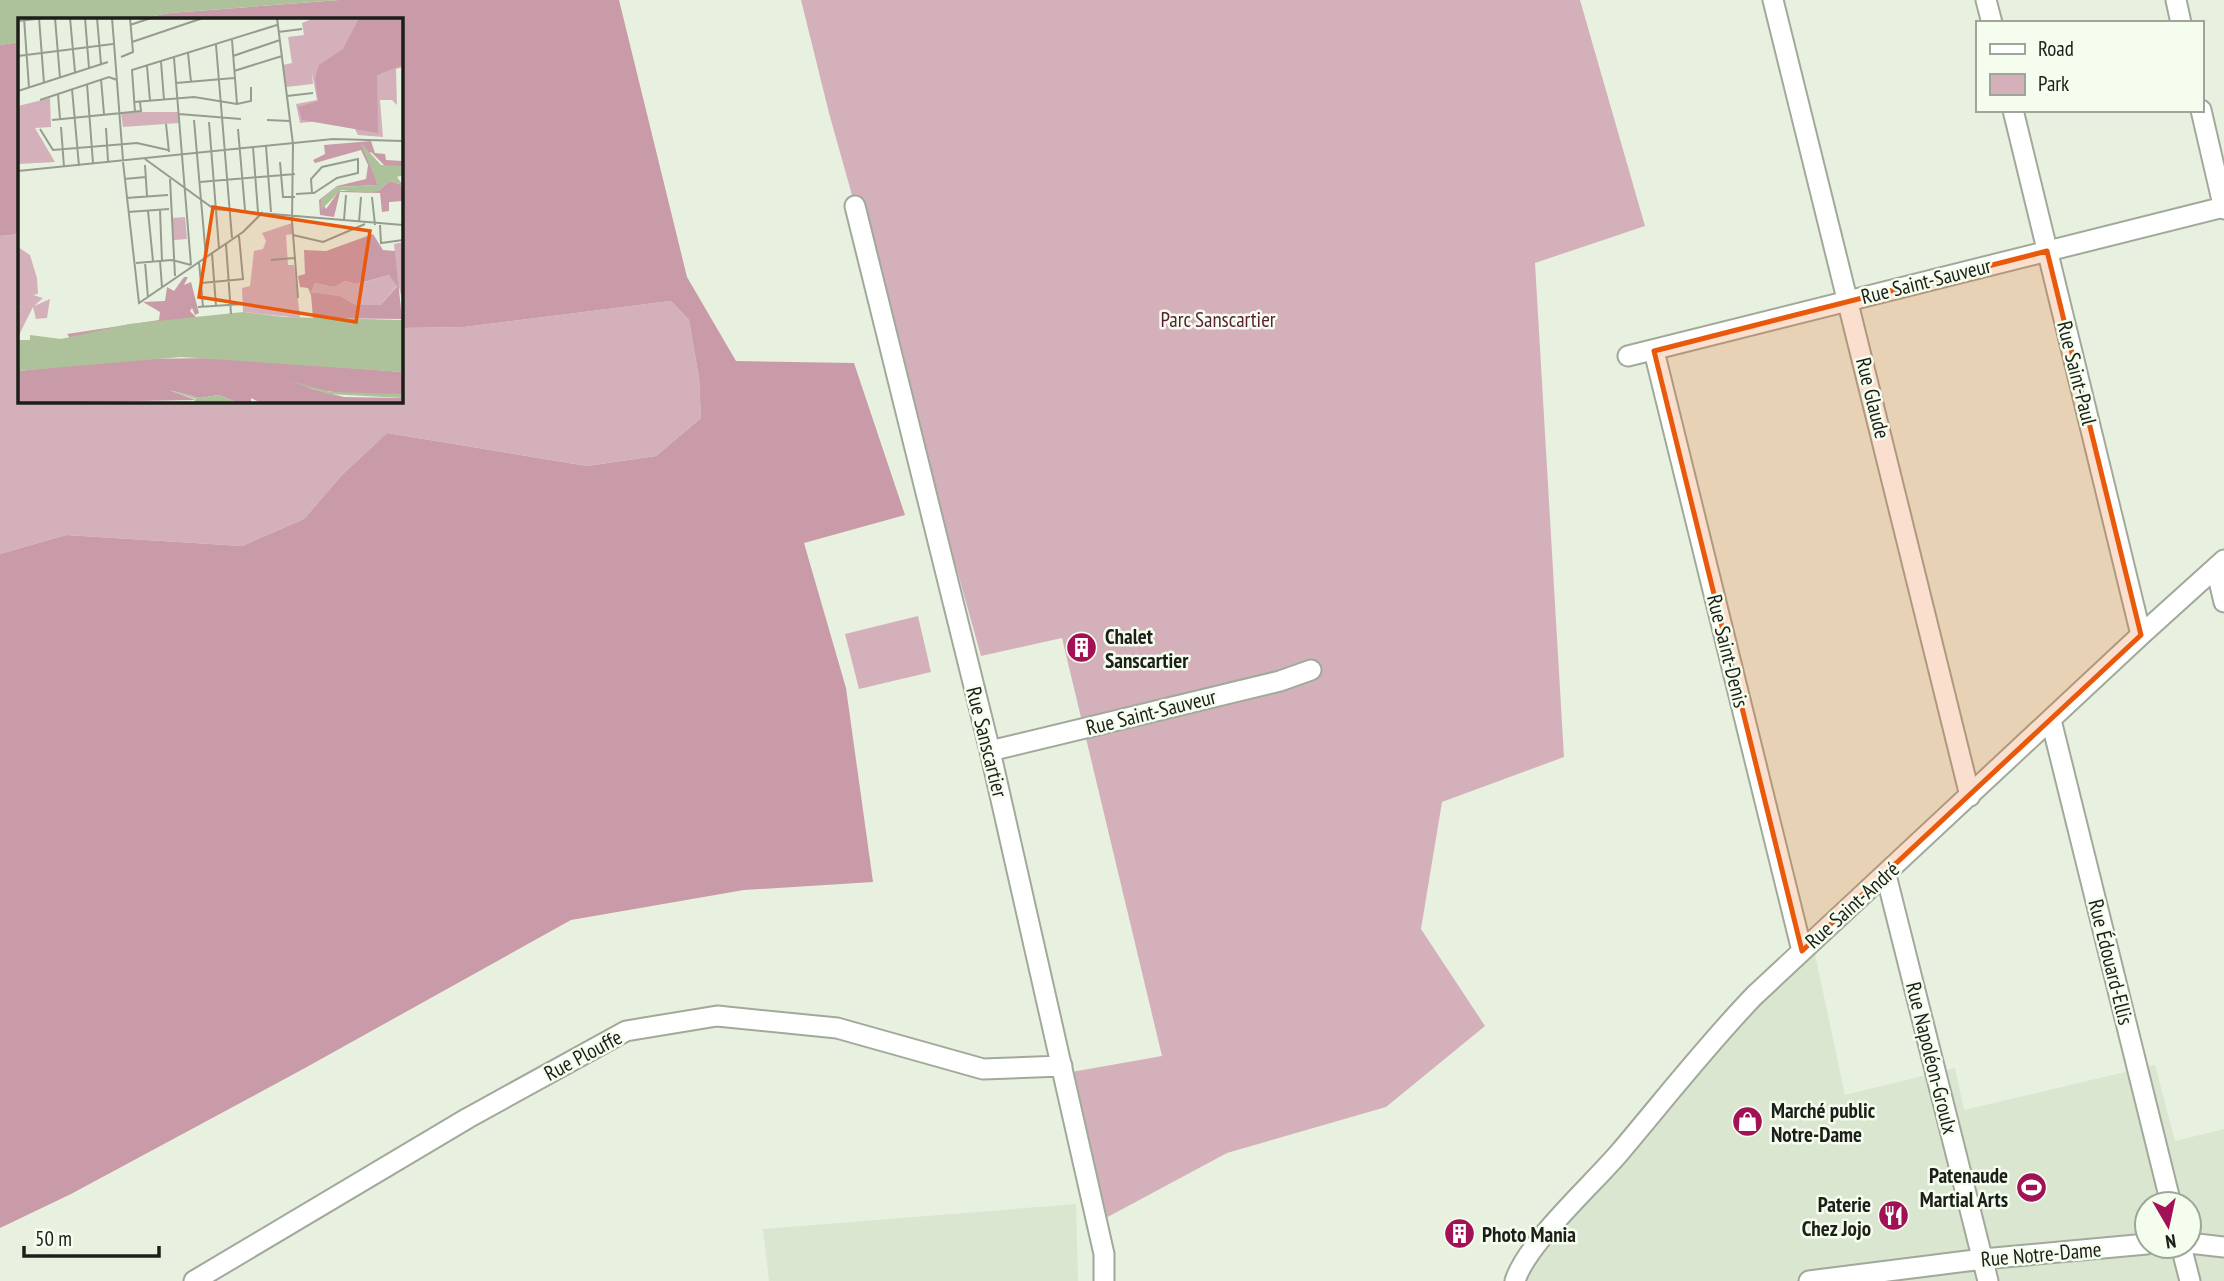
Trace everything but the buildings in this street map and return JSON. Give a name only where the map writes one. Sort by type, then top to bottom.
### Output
[{"type":"street","name":"Rue Glaude","points":[[1773,0],[1970,796]]},
{"type":"street","points":[[1986,0],[1991,21]]},
{"type":"street","points":[[2176,0],[2181,21]]},
{"type":"street","name":"Rue Saint-Paul","points":[[2013,112],[2141,635]]},
{"type":"street","points":[[2201,112],[2224,208]]},
{"type":"street","name":"Rue Sanscartier","points":[[855,206],[990,751],[1104,1254],[1104,1281]]},
{"type":"street","name":"Rue Saint-Sauveur","points":[[1628,356],[2224,208]]},
{"type":"street","name":"Rue Saint-Denis","points":[[1654,351],[1802,951]]},
{"type":"street","points":[[2220,564],[2224,602]]},
{"type":"street","name":"Rue Saint-André","points":[[1515,1281],[1526,1258],[1622,1150],[1727,1024],[1802,951],[2220,564]]},
{"type":"street","name":"Rue Saint-Sauveur","points":[[990,751],[1280,681],[1311,670]]},
{"type":"street","name":"Rue Édouard-Ellis","points":[[2051,720],[2168,1190]]},
{"type":"street","name":"Rue Napoléon-Groulx","points":[[1886,875],[1988,1281]]},
{"type":"street","name":"Rue Plouffe","points":[[194,1281],[468,1118],[626,1031],[717,1016],[837,1028],[983,1069],[1062,1066]]},
{"type":"street","name":"Rue Notre-Dame","points":[[1810,1281],[1983,1259],[2133,1245]]},
{"type":"street","points":[[2203,1245],[2224,1247]]},
{"type":"street","points":[[2185,1260],[2190,1281]]},
{"type":"street","points":[[219,1281],[229,1261]]},
{"type":"highlighted area","points":[[2047,251],[2141,635],[1802,951],[1654,351]]},
{"type":"shaded area","points":[[0,0],[339,0],[170,13],[142,18],[18,18],[18,42],[0,45]]},
{"type":"shaded area","points":[[339,0],[619,0],[687,277],[736,361],[854,363],[905,515],[804,543],[846,688],[873,882],[744,890],[571,920],[305,1068],[71,1194],[0,1228],[0,554],[66,535],[242,546],[304,519],[342,475],[387,433],[587,466],[656,456],[701,418],[699,378],[689,320],[671,301],[464,327],[402,328],[402,18],[142,18],[170,13]]},
{"type":"shaded area","points":[[18,42],[18,234],[0,236],[0,45]]},
{"type":"shaded area","points":[[1802,951],[1815,954],[1845,1095],[1955,1068],[1964,1110],[2155,1065],[2175,1141],[2224,1129],[2224,1281],[1888,1281],[1887,1272],[1810,1281],[1515,1281]]},
{"type":"shaded area","points":[[1076,1204],[1078,1281],[769,1281],[763,1229]]},
{"type":"green space","name":"Parc Sanscartier","points":[[801,0],[1580,0],[1645,226],[1535,263],[1564,757],[1442,802],[1421,929],[1485,1026],[1386,1107],[1227,1153],[1102,1220],[1066,1073],[1162,1056],[1062,638],[981,656],[829,113]]},
{"type":"green space","points":[[18,234],[18,402],[402,402],[402,328],[464,327],[671,301],[689,320],[699,378],[701,418],[656,456],[587,466],[387,433],[342,475],[304,519],[242,546],[66,535],[0,554],[0,236]]},
{"type":"green space","points":[[918,616],[931,672],[859,689],[845,634]]},
{"type":"place","name":"Chalet Sanscartier","points":[[1082,648]]},
{"type":"place","name":"Marché public Notre-Dame","points":[[1748,1122]]},
{"type":"place","name":"Patenaude Martial Arts","points":[[2031,1187]]},
{"type":"place","name":"Paterie Chez Jojo","points":[[1894,1216]]},
{"type":"place","name":"Photo Mania","points":[[1459,1234]]}]
